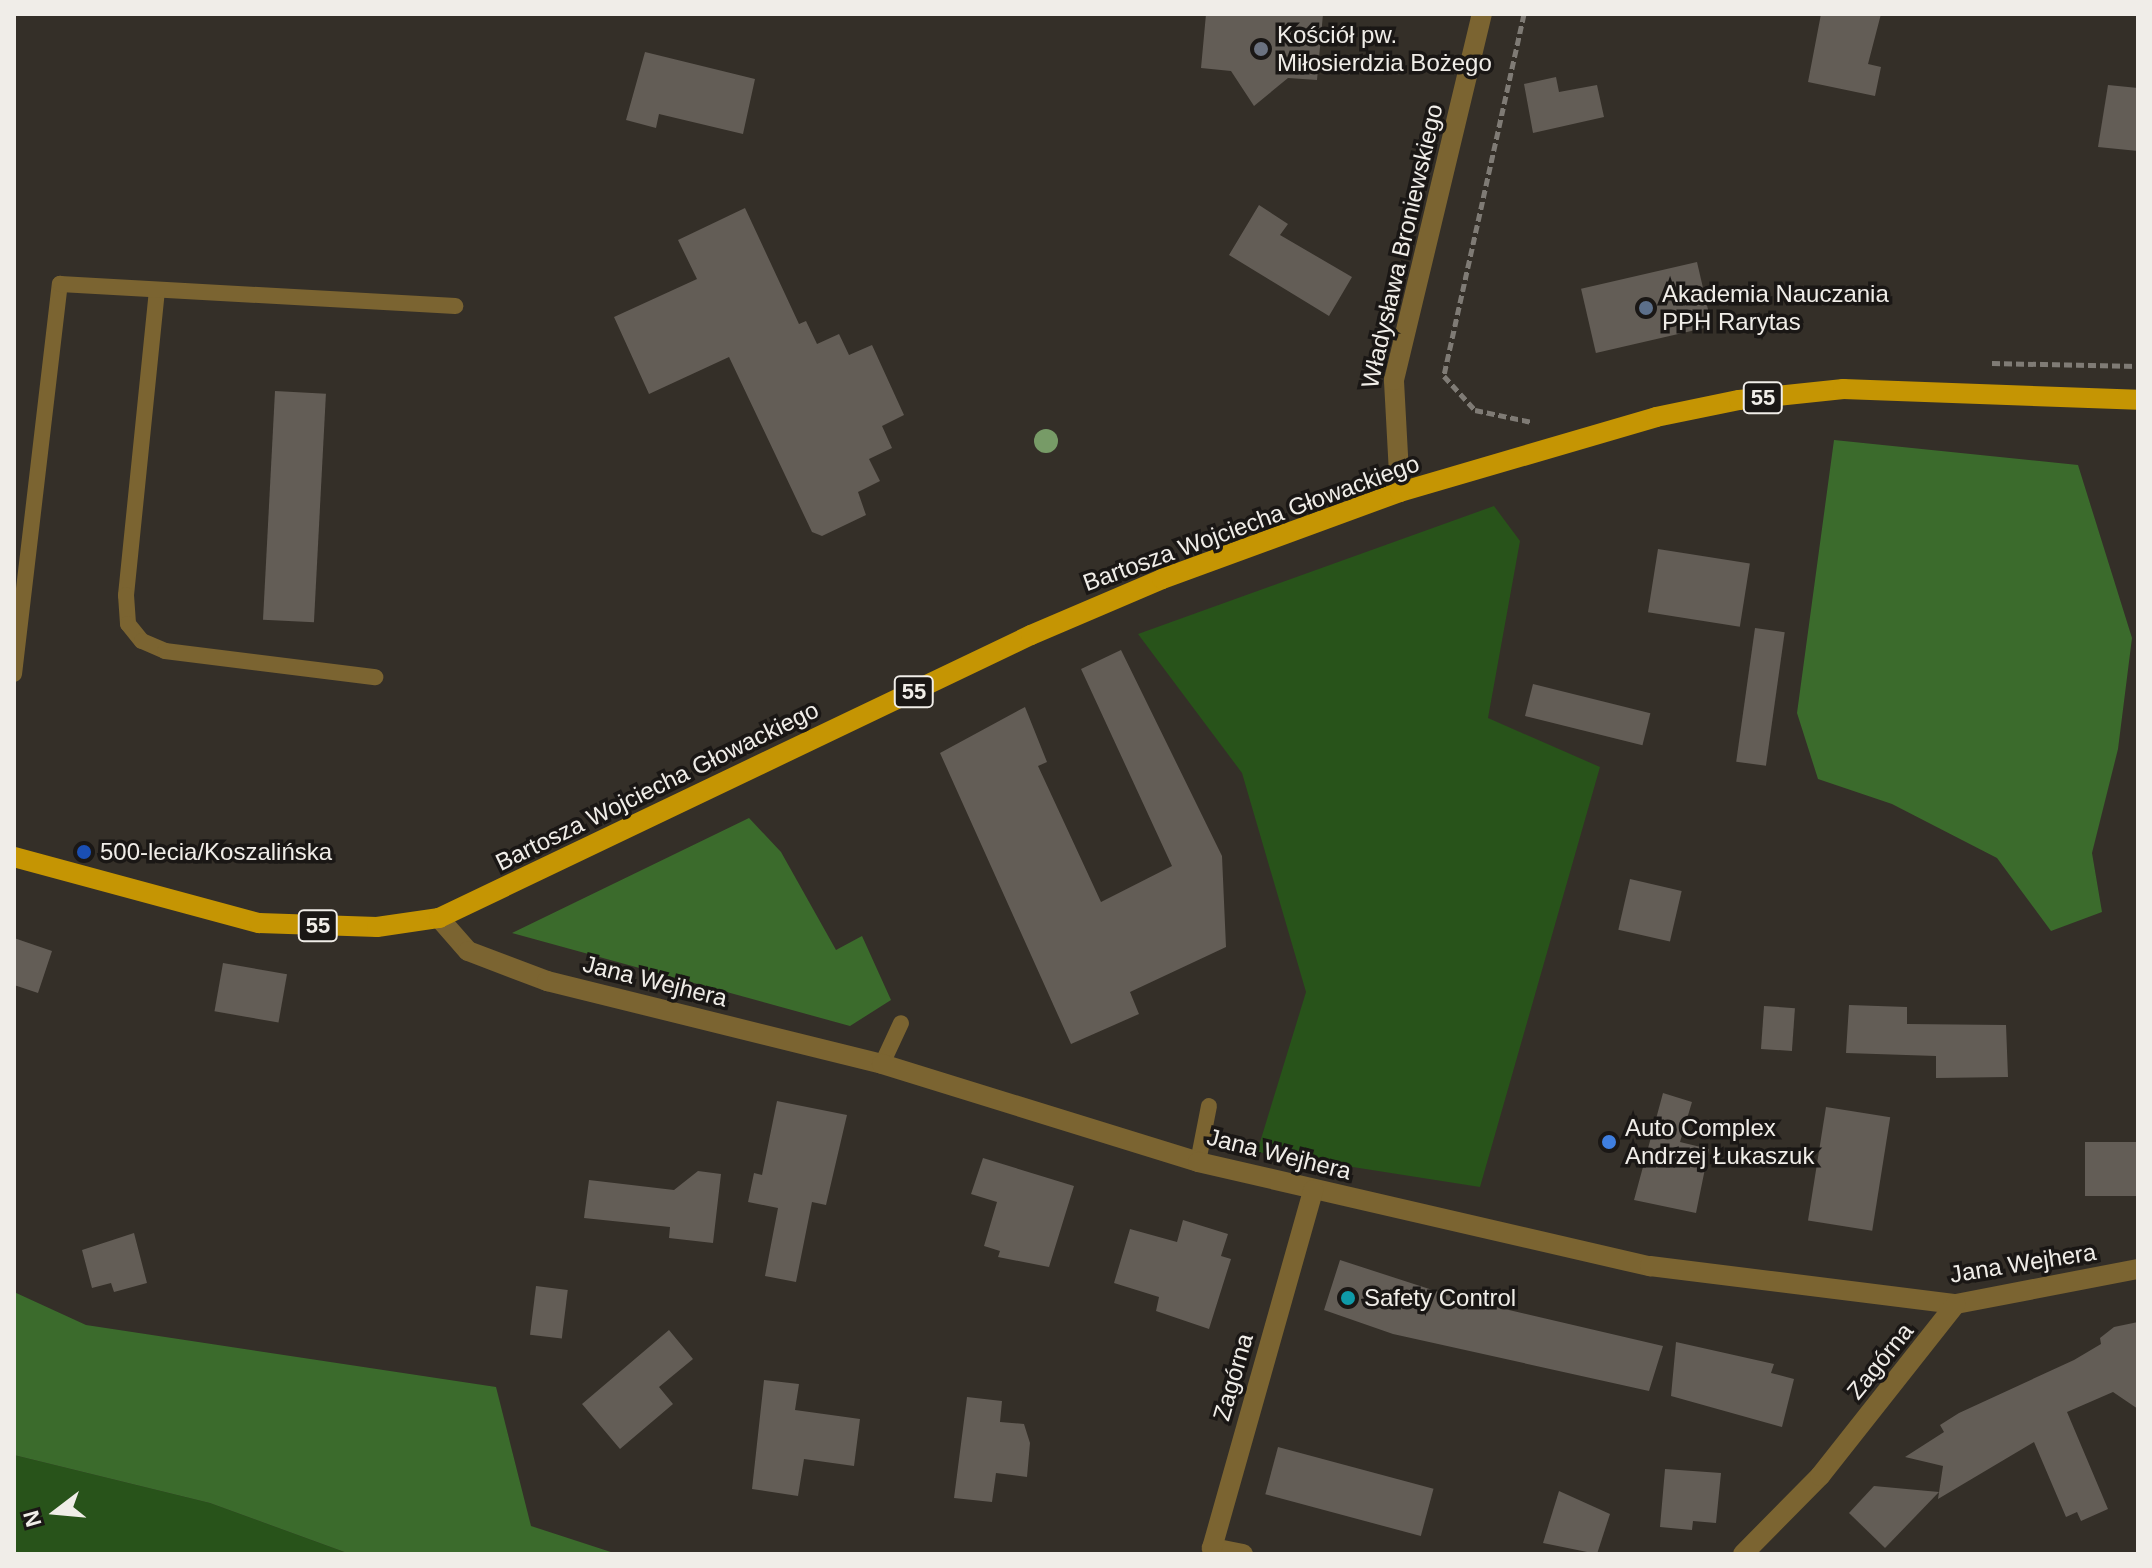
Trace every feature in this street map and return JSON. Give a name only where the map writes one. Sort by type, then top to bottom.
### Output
[{"type":"main road","name":"Bartosza Wojciecha Głowackiego","points":[[439,918],[1031,635],[1162,579],[1400,492],[1656,417],[1739,400],[1843,389],[2138,400]]},
{"type":"main road","name":"55","points":[[14,857],[259,923],[377,927],[439,918]]},
{"type":"street","name":"Władysława Broniewskiego","points":[[1400,492],[1394,380],[1482,14]]},
{"type":"street","name":"Jana Wejhera","points":[[439,918],[468,951],[547,981],[882,1064],[1198,1162],[1650,1266],[1956,1304],[2138,1269]]},
{"type":"street","name":"Zagórna","points":[[1243,1554],[1212,1548],[1313,1190]]},
{"type":"street","name":"Zagórna","points":[[1743,1554],[1820,1476],[1956,1304]]},
{"type":"lane","points":[[14,674],[60,284],[455,306]]},
{"type":"lane","points":[[157,290],[126,595],[128,624],[142,641],[165,651],[375,677]]},
{"type":"lane","points":[[882,1064],[901,1023]]},
{"type":"lane","points":[[1198,1162],[1209,1106]]},
{"type":"path","points":[[1524,14],[1444,376],[1475,410],[1535,422]]},
{"type":"path","points":[[1976,364],[2138,366]]},
{"type":"green space","points":[[1834,440],[2078,465],[2132,638],[2118,749],[2092,853],[2102,912],[2051,931],[1997,858],[1892,804],[1818,779],[1797,713]]},
{"type":"green space","points":[[1494,506],[1520,541],[1488,718],[1600,767],[1480,1187],[1257,1152],[1306,992],[1242,773],[1138,634]]},
{"type":"green space","points":[[749,818],[781,852],[836,950],[862,936],[891,1000],[850,1026],[512,933]]},
{"type":"green space","points":[[14,1292],[86,1325],[496,1387],[531,1526],[617,1554],[350,1554],[210,1503],[14,1455]]},
{"type":"green space","points":[[14,1455],[210,1503],[350,1554],[14,1554]]},
{"type":"building","name":"Kościół pw. Miłosierdzia Bożego","points":[[1206,14],[1323,14],[1317,80],[1288,78],[1254,106],[1231,71],[1201,68]]},
{"type":"building","points":[[1821,14],[1881,14],[1868,64],[1881,67],[1875,96],[1808,82]]},
{"type":"building","points":[[645,52],[755,79],[743,134],[659,114],[656,128],[626,120]]},
{"type":"building","points":[[1556,77],[1559,92],[1597,85],[1604,117],[1533,133],[1524,84]]},
{"type":"building","points":[[2108,85],[2138,88],[2138,151],[2098,147]]},
{"type":"building","points":[[1259,205],[1288,224],[1280,235],[1352,277],[1329,316],[1229,255]]},
{"type":"building","points":[[745,208],[799,324],[806,321],[817,344],[839,334],[849,355],[872,345],[904,415],[882,426],[892,448],[869,459],[880,481],[858,492],[866,515],[822,536],[812,532],[729,357],[649,394],[614,317],[697,279],[678,240]]},
{"type":"building","name":"Akademia Nauczania PPH Rarytas","points":[[1697,262],[1712,326],[1596,353],[1581,289]]},
{"type":"building","points":[[275,391],[326,394],[314,622],[263,620]]},
{"type":"building","points":[[1658,549],[1750,564],[1740,627],[1648,612]]},
{"type":"building","points":[[1755,628],[1785,632],[1766,766],[1736,762]]},
{"type":"building","points":[[1121,650],[1222,856],[1226,947],[1130,992],[1139,1014],[1071,1044],[940,753],[1025,707],[1047,762],[1038,766],[1101,902],[1172,866],[1081,669]]},
{"type":"building","points":[[1533,684],[1650,713],[1642,745],[1525,716]]},
{"type":"building","points":[[1630,879],[1682,891],[1670,942],[1618,930]]},
{"type":"building","points":[[14,938],[52,951],[38,993],[14,985]]},
{"type":"building","points":[[223,963],[287,974],[279,1023],[214,1011]]},
{"type":"building","points":[[1849,1005],[1907,1007],[1907,1024],[2006,1025],[2008,1077],[1936,1078],[1936,1056],[1846,1053]]},
{"type":"building","points":[[1764,1006],[1795,1008],[1792,1051],[1761,1049]]},
{"type":"building","points":[[1663,1093],[1692,1102],[1680,1142],[1709,1149],[1696,1213],[1634,1200]]},
{"type":"building","points":[[777,1101],[847,1115],[826,1205],[812,1202],[796,1282],[765,1276],[778,1208],[748,1202],[754,1173],[762,1175]]},
{"type":"building","points":[[1826,1107],[1890,1117],[1872,1231],[1808,1221]]},
{"type":"building","points":[[2085,1142],[2138,1142],[2138,1196],[2085,1196]]},
{"type":"building","points":[[983,1158],[1074,1186],[1049,1267],[998,1257],[1000,1251],[984,1246],[997,1202],[971,1194]]},
{"type":"building","points":[[698,1171],[721,1174],[713,1243],[669,1238],[670,1227],[584,1218],[589,1180],[674,1190]]},
{"type":"building","points":[[1183,1220],[1228,1234],[1221,1256],[1231,1259],[1209,1329],[1156,1311],[1159,1297],[1114,1283],[1130,1229],[1177,1242]]},
{"type":"building","points":[[134,1233],[147,1283],[114,1292],[111,1283],[92,1288],[82,1250]]},
{"type":"building","points":[[1340,1260],[1454,1297],[1663,1346],[1649,1391],[1393,1334],[1324,1310]]},
{"type":"building","points":[[536,1286],[568,1290],[562,1339],[530,1335]]},
{"type":"building","points":[[2138,1322],[2138,1409],[2113,1392],[2067,1412],[2108,1509],[2081,1521],[2077,1512],[2066,1517],[2034,1442],[1938,1499],[1943,1466],[1905,1457],[1944,1432],[1940,1425],[1959,1413],[2074,1360],[2101,1344],[2100,1338],[2114,1327]]},
{"type":"building","points":[[669,1330],[693,1359],[659,1387],[673,1404],[620,1449],[582,1404]]},
{"type":"building","points":[[1676,1342],[1774,1364],[1771,1373],[1794,1379],[1782,1427],[1671,1396]]},
{"type":"building","points":[[764,1380],[799,1384],[795,1410],[860,1419],[854,1466],[804,1459],[798,1496],[752,1489]]},
{"type":"building","points":[[967,1397],[1002,1401],[1000,1422],[1024,1424],[1030,1443],[1027,1477],[996,1473],[992,1502],[954,1498]]},
{"type":"building","points":[[1278,1447],[1434,1489],[1421,1536],[1265,1494]]},
{"type":"building","points":[[1665,1469],[1721,1473],[1716,1523],[1693,1521],[1692,1530],[1660,1527]]},
{"type":"building","points":[[1874,1486],[1939,1492],[1885,1548],[1849,1513]]},
{"type":"building","points":[[1559,1491],[1610,1514],[1597,1554],[1543,1543]]},
{"type":"place","name":"Kościół pw. Miłosierdzia Bożego","points":[[1261,49]]},
{"type":"place","name":"Akademia Nauczania PPH Rarytas","points":[[1646,308]]},
{"type":"place","name":"500-lecia/Koszalińska","points":[[84,852]]},
{"type":"place","name":"Auto Complex Andrzej Łukaszuk","points":[[1609,1142]]},
{"type":"place","name":"Safety Control","points":[[1348,1298]]}]
